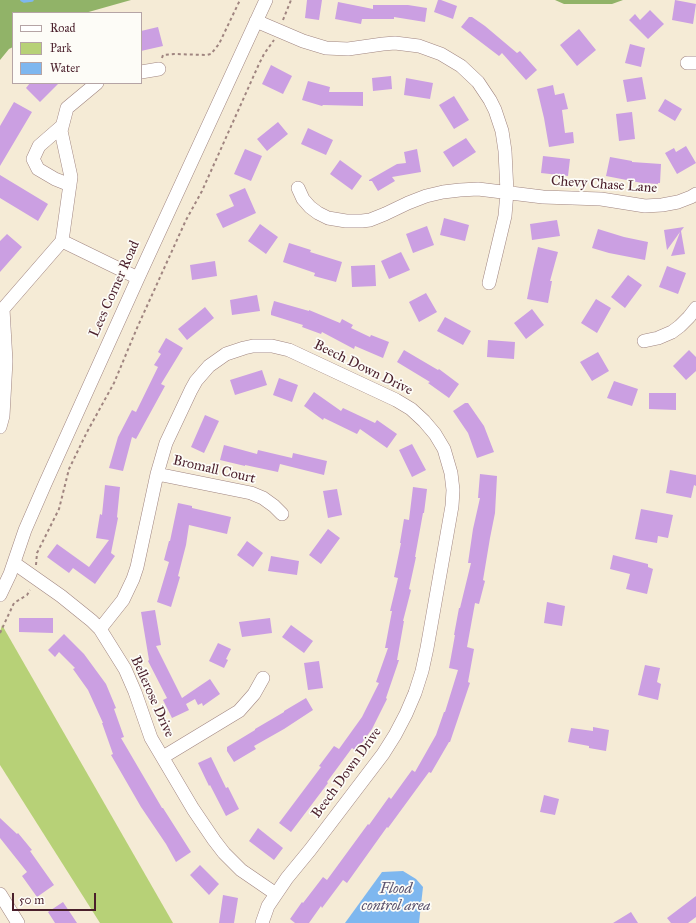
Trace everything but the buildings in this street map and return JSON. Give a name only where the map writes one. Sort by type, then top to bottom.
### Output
[{"type":"street","name":"Lees Corner Road","points":[[0,595],[10,574],[25,530],[45,484],[266,0]]},
{"type":"street","points":[[256,21],[314,45],[337,49],[359,48],[395,43],[419,46],[441,54],[461,66],[470,74],[484,91],[499,120],[505,151],[507,192],[505,216],[489,282]]},
{"type":"street","points":[[142,72],[159,69]]},
{"type":"street","points":[[0,427],[3,416],[6,361],[3,309],[62,241],[71,177],[61,131],[62,126],[67,108],[95,84]]},
{"type":"street","points":[[62,126],[39,146],[33,159],[38,169],[55,179],[70,185]]},
{"type":"street","name":"Chevy Chase Lane","points":[[298,188],[303,199],[318,213],[328,218],[346,221],[370,220],[408,203],[443,192],[460,190],[478,189],[543,197],[601,199],[645,206],[694,200]]},
{"type":"street","points":[[62,241],[138,278]]},
{"type":"street","points":[[644,341],[658,338],[672,332],[685,322],[696,308]]},
{"type":"street","name":"Beech Down Drive","points":[[100,629],[123,600],[137,568],[157,474],[166,443],[196,381],[209,366],[226,354],[235,350],[253,346],[272,346],[289,350],[396,400],[411,409],[435,434],[444,449],[451,474],[453,490],[452,506],[427,648],[415,693],[399,728],[383,754],[287,878],[268,906],[262,923]]},
{"type":"street","name":"Bromall Court","points":[[157,474],[251,493],[263,498],[282,514]]},
{"type":"street","name":"Bellerose Drive","points":[[14,563],[61,596],[100,629],[125,670],[135,692],[151,738],[193,809],[224,853],[241,870],[276,894]]},
{"type":"street","points":[[163,757],[239,711],[254,694],[262,678]]},
{"type":"street","points":[[0,894],[18,923]]},
{"type":"path","points":[[159,69],[163,55],[211,54],[219,44],[240,0]]},
{"type":"path","points":[[0,633],[14,603],[27,595],[36,579],[37,553],[59,509],[69,469],[87,432],[114,383],[186,220],[202,190],[264,54],[272,43],[291,0]]},
{"type":"green space","points":[[0,0],[131,0],[89,12],[12,12],[12,48],[0,60]]},
{"type":"green space","points":[[555,0],[623,0],[612,4],[564,4]]},
{"type":"green space","points":[[2,625],[173,923],[100,923],[0,765],[0,632]]},
{"type":"water","name":"Flood control area","points":[[403,871],[416,879],[423,887],[419,923],[345,923],[382,872]]},
{"type":"waterway","points":[[22,0],[32,0]]}]
